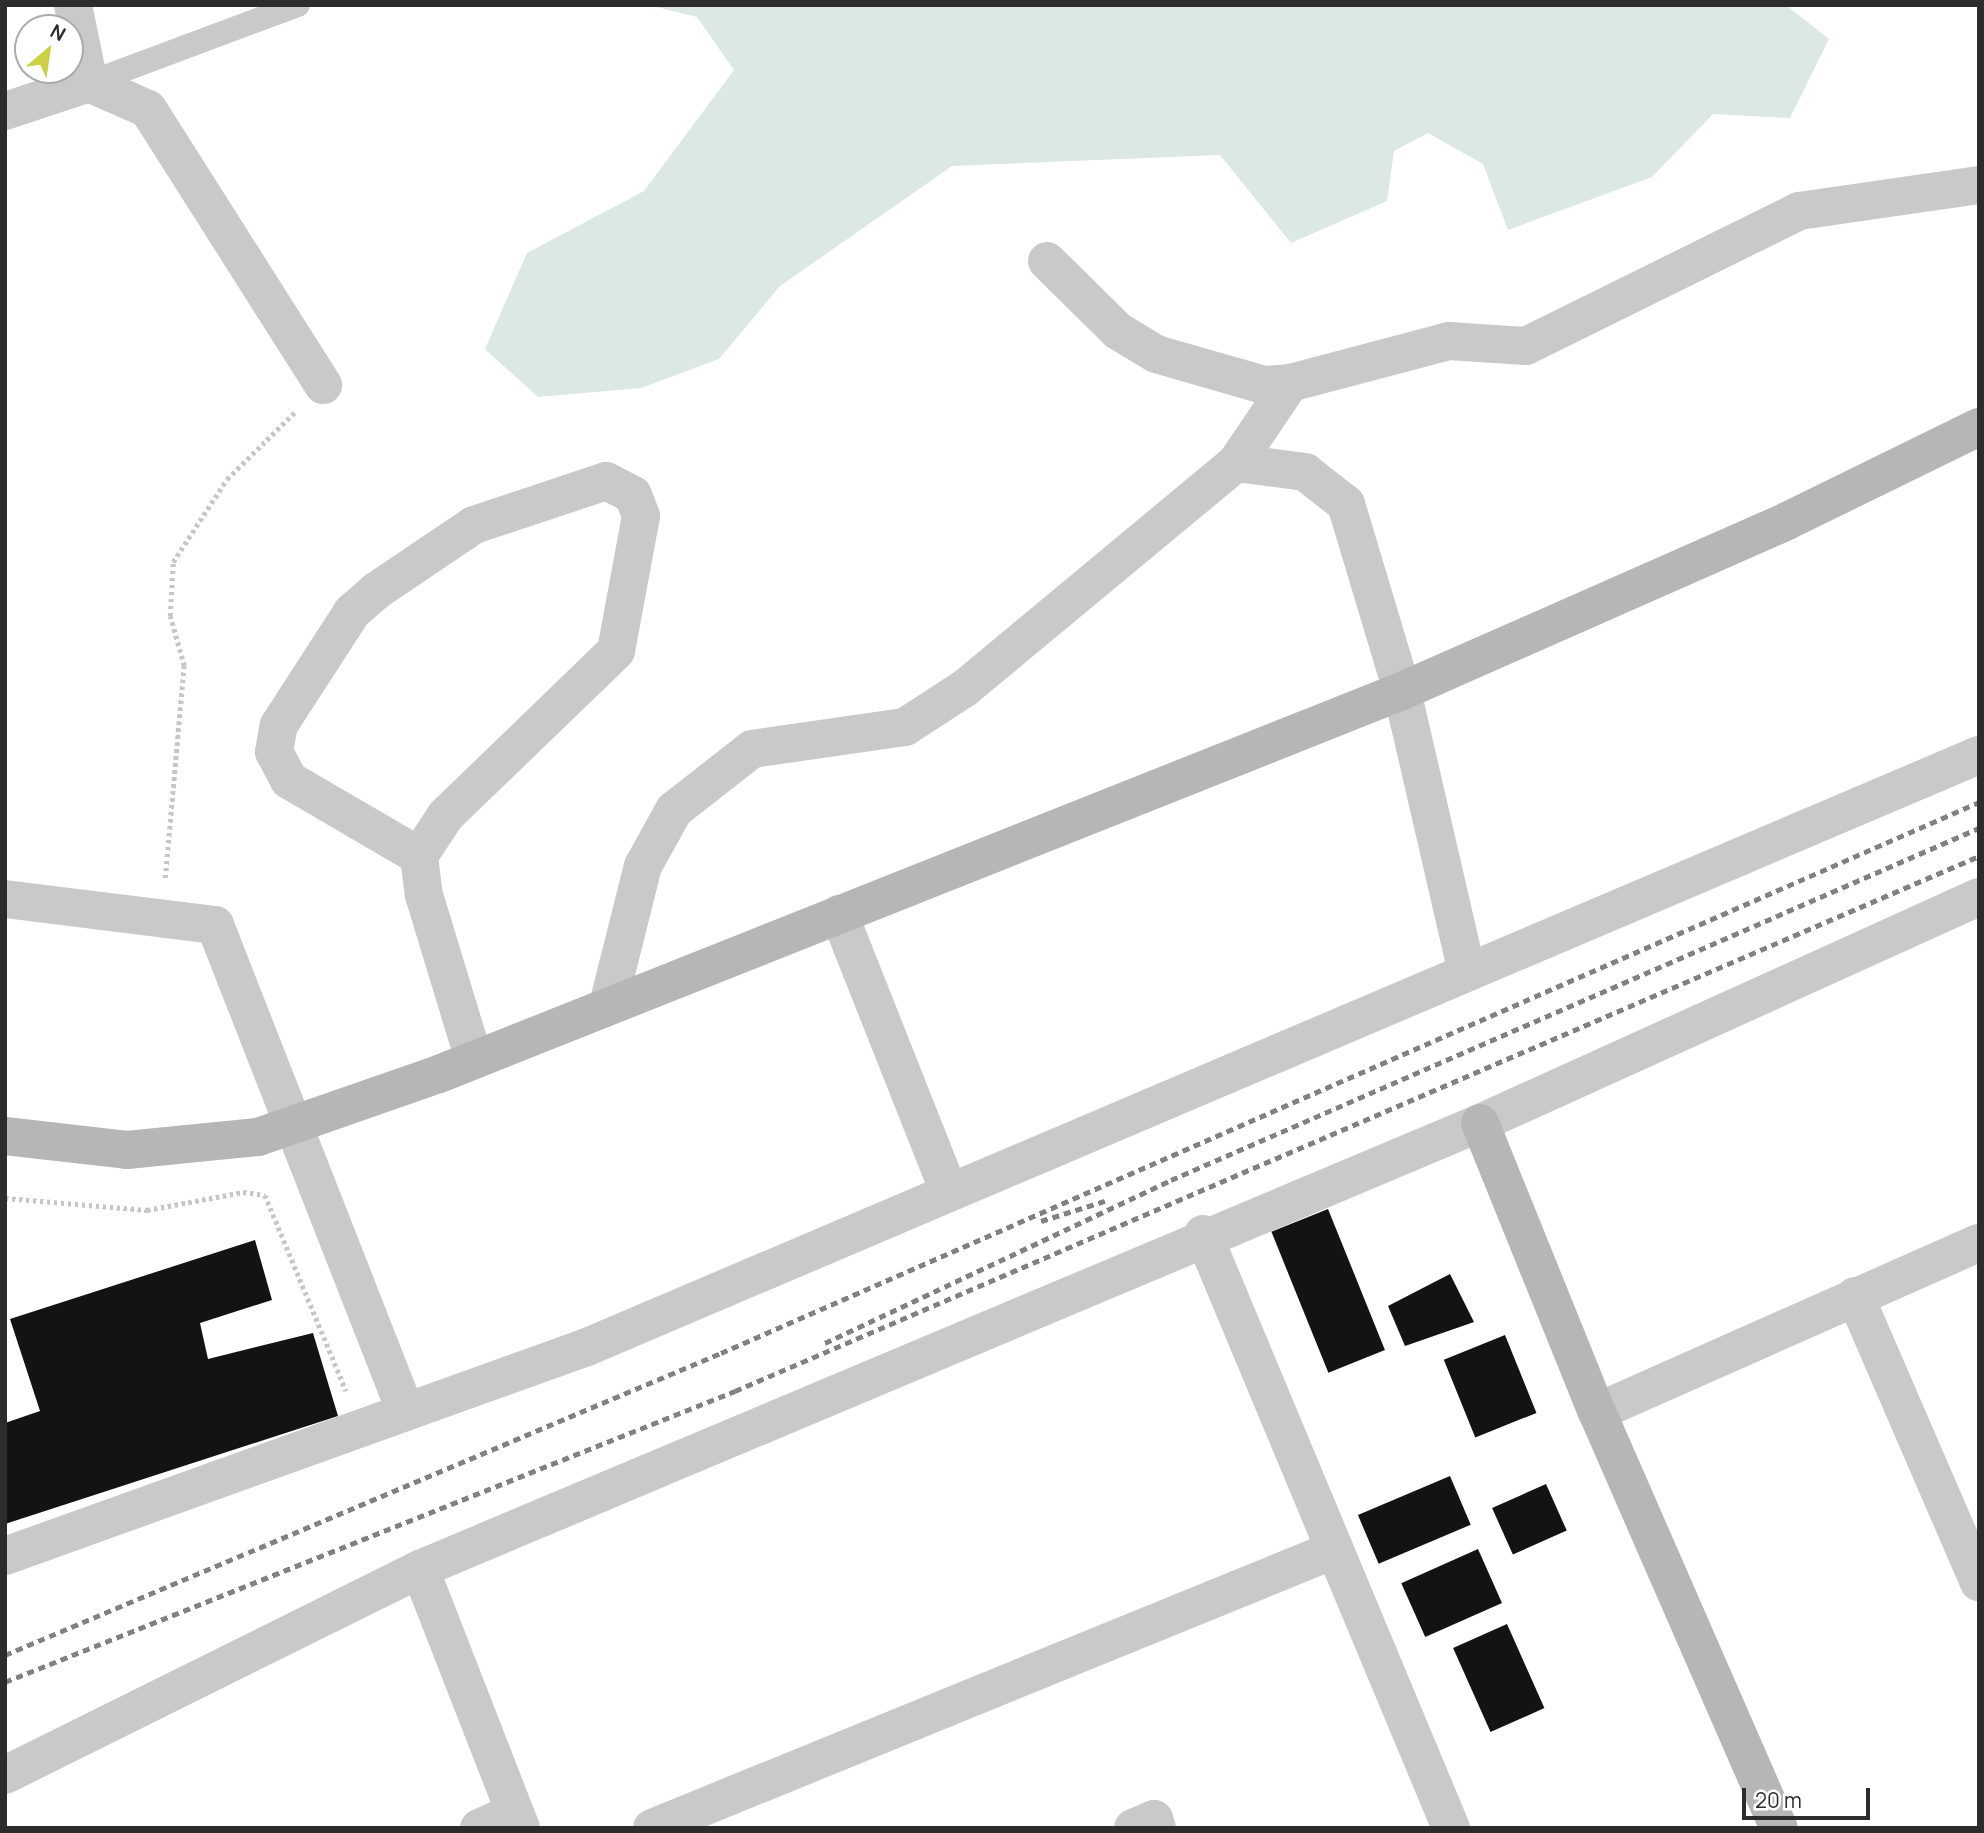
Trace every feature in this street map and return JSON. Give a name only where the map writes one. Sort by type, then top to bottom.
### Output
[{"type":"street","points":[[73,5],[89,83]]},
{"type":"street","points":[[5,111],[89,83],[148,109],[323,385]]},
{"type":"street","points":[[1047,261],[1118,331],[1156,354],[1264,385],[1290,383],[1449,341],[1526,346],[1799,211],[1979,185]]},
{"type":"street","points":[[608,1005],[643,866],[674,810],[752,749],[905,727],[965,688],[1237,463],[1290,383]]},
{"type":"street","points":[[5,1136],[127,1150],[258,1137],[474,1060],[1402,691],[1787,521],[1979,427]]},
{"type":"street","points":[[1237,463],[1305,472],[1346,504],[1402,691],[1467,973]]},
{"type":"street","points":[[419,856],[289,780],[274,752],[279,725],[352,612],[376,591],[474,525],[606,481],[633,495],[641,516],[616,651],[446,814],[419,856],[424,895],[474,1060]]},
{"type":"street","points":[[5,1556],[405,1410],[587,1347],[948,1189],[1467,973],[1979,755]]},
{"type":"street","points":[[5,1775],[420,1569],[1203,1234],[1480,1123],[1979,897]]},
{"type":"street","points":[[5,899],[215,925],[405,1410]]},
{"type":"street","points":[[839,914],[948,1189]]},
{"type":"street","points":[[1480,1123],[1597,1412],[1770,1825]]},
{"type":"street","points":[[1203,1234],[1451,1828]]},
{"type":"street","points":[[1597,1412],[1979,1243]]},
{"type":"street","points":[[1855,1296],[1977,1571]]},
{"type":"street","points":[[652,1828],[1334,1550]]},
{"type":"street","points":[[420,1569],[518,1820],[479,1828]]},
{"type":"street","points":[[1133,1828],[1154,1819],[1157,1828]]},
{"type":"lane","points":[[89,83],[298,5]]},
{"type":"path","points":[[161,918],[184,666],[170,616],[173,562],[227,479],[323,385]]},
{"type":"path","points":[[5,1198],[147,1210],[243,1192],[265,1195],[352,1405]]},
{"type":"shaded area","points":[[649,5],[1786,5],[1829,39],[1790,118],[1713,114],[1652,177],[1508,230],[1483,164],[1428,133],[1394,151],[1387,201],[1291,243],[1220,155],[952,166],[780,286],[719,359],[641,388],[538,397],[485,349],[527,253],[644,191],[734,70],[697,17]]},
{"type":"building","points":[[1328,1209],[1385,1350],[1328,1373],[1271,1232]]},
{"type":"building","points":[[255,1240],[272,1300],[200,1323],[208,1359],[313,1333],[338,1416],[5,1524],[5,1423],[40,1411],[10,1319]]},
{"type":"building","points":[[1450,1274],[1474,1322],[1405,1346],[1388,1306]]},
{"type":"building","points":[[1505,1335],[1536,1413],[1475,1438],[1444,1360]]},
{"type":"building","points":[[1450,1476],[1471,1525],[1379,1564],[1358,1515]]},
{"type":"building","points":[[1546,1484],[1567,1531],[1513,1555],[1492,1508]]},
{"type":"building","points":[[1478,1549],[1502,1603],[1425,1637],[1401,1583]]},
{"type":"building","points":[[1507,1624],[1544,1708],[1491,1732],[1453,1648]]},
{"type":"railway","points":[[5,1655],[721,1353],[1979,802]]},
{"type":"railway","points":[[825,1343],[1171,1180],[1979,828]]},
{"type":"railway","points":[[5,1682],[735,1391],[1979,856]]},
{"type":"railway","points":[[1041,1221],[1105,1201]]}]
